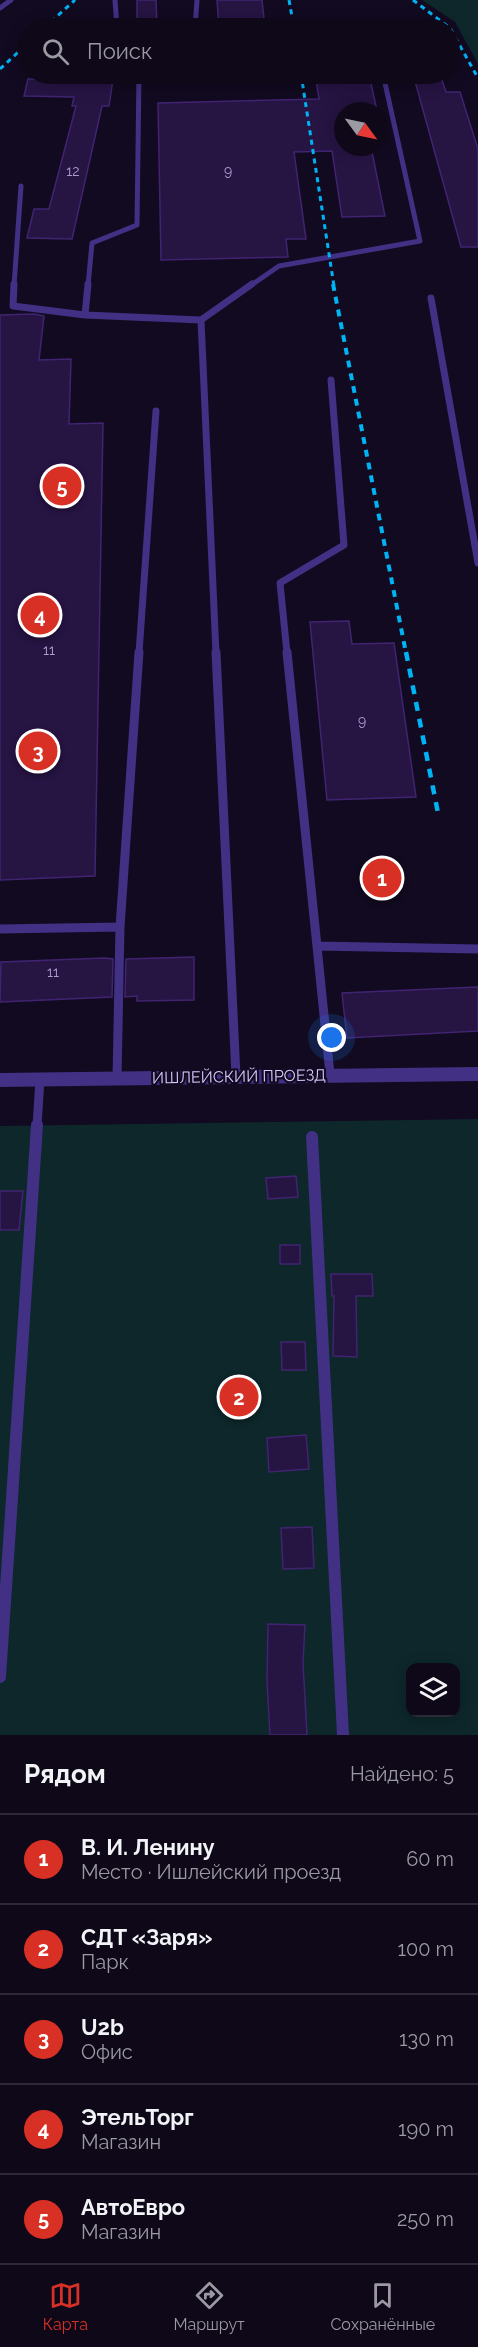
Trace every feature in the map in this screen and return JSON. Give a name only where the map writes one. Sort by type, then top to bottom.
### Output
[{"type":"street","name":"ИШЛЕЙСКИЙ ПРОЕЗД","points":[[0,1080],[330,1074],[478,1074]]},
{"type":"lane","points":[[0,8],[11,0]]},
{"type":"lane","points":[[115,0],[116,18]]},
{"type":"lane","points":[[196,18],[197,0]]},
{"type":"lane","points":[[85,315],[92,243],[136,225],[139,84]]},
{"type":"lane","points":[[21,186],[13,306],[85,315],[201,320],[279,267],[420,241],[385,84]]},
{"type":"lane","points":[[430,298],[478,563]]},
{"type":"lane","points":[[201,320],[236,1076]]},
{"type":"lane","points":[[330,1074],[280,583],[344,545],[331,380]]},
{"type":"lane","points":[[117,1078],[120,927],[156,411]]},
{"type":"lane","points":[[0,929],[120,927]]},
{"type":"lane","points":[[317,946],[478,949]]},
{"type":"lane","points":[[0,1677],[40,1079]]},
{"type":"lane","points":[[312,1137],[343,1735]]},
{"type":"green space","points":[[422,0],[478,0],[478,64],[460,31],[460,18],[449,18]]},
{"type":"green space","points":[[478,1119],[478,1735],[0,1735],[0,1126]]},
{"type":"building","points":[[137,0],[156,0],[157,18],[137,18]]},
{"type":"building","points":[[217,0],[262,0],[264,18],[218,18]]},
{"type":"building","points":[[27,84],[112,84],[109,106],[102,106],[72,239],[27,238],[34,209],[49,209],[76,106],[72,106],[74,97],[24,96]]},
{"type":"building","points":[[317,84],[371,84],[375,102],[334,102],[334,156],[373,156],[385,216],[342,217],[332,151],[294,152],[306,239],[286,239],[288,257],[161,260],[158,103],[319,99]]},
{"type":"building","points":[[416,84],[443,84],[446,92],[460,92],[478,149],[478,247],[461,247]]},
{"type":"building","points":[[0,315],[44,316],[39,360],[71,359],[69,424],[103,423],[95,876],[0,880]]},
{"type":"building","points":[[349,621],[352,644],[394,643],[416,797],[327,800],[310,622]]},
{"type":"building","points":[[194,957],[194,1000],[137,1001],[137,996],[125,997],[126,959]]},
{"type":"building","points":[[113,959],[112,997],[0,1002],[1,962]]},
{"type":"building","points":[[478,987],[478,1031],[347,1038],[342,993]]},
{"type":"building","points":[[296,1176],[298,1197],[268,1199],[266,1178]]},
{"type":"building","points":[[0,1191],[23,1191],[19,1230],[0,1230]]},
{"type":"building","points":[[280,1245],[300,1245],[300,1264],[280,1264]]},
{"type":"building","points":[[331,1274],[372,1274],[373,1296],[356,1296],[357,1357],[333,1356],[334,1296],[332,1296]]},
{"type":"building","points":[[281,1342],[305,1342],[306,1370],[282,1370]]},
{"type":"building","points":[[306,1435],[309,1469],[269,1472],[267,1438]]},
{"type":"building","points":[[312,1527],[314,1568],[283,1569],[281,1528]]},
{"type":"building","points":[[268,1624],[305,1625],[303,1663],[307,1735],[270,1735],[267,1680]]},
{"type":"railway","points":[[55,18],[75,0]]},
{"type":"railway","points":[[289,0],[292,18]]},
{"type":"railway","points":[[413,0],[437,18]]},
{"type":"railway","points":[[460,46],[478,78]]},
{"type":"railway","points":[[0,69],[18,52]]},
{"type":"railway","points":[[303,84],[334,286]]},
{"type":"railway","points":[[333,284],[406,653]]},
{"type":"railway","points":[[406,652],[438,813]]},
{"type":"place","name":"АвтоЕвро","points":[[62,486]]},
{"type":"place","name":"ЭтельТорг","points":[[40,615]]},
{"type":"place","name":"U2b","points":[[38,751]]},
{"type":"place","name":"В. И. Ленину","points":[[382,878]]},
{"type":"place","name":"СДТ «Заря»","points":[[239,1397]]}]
